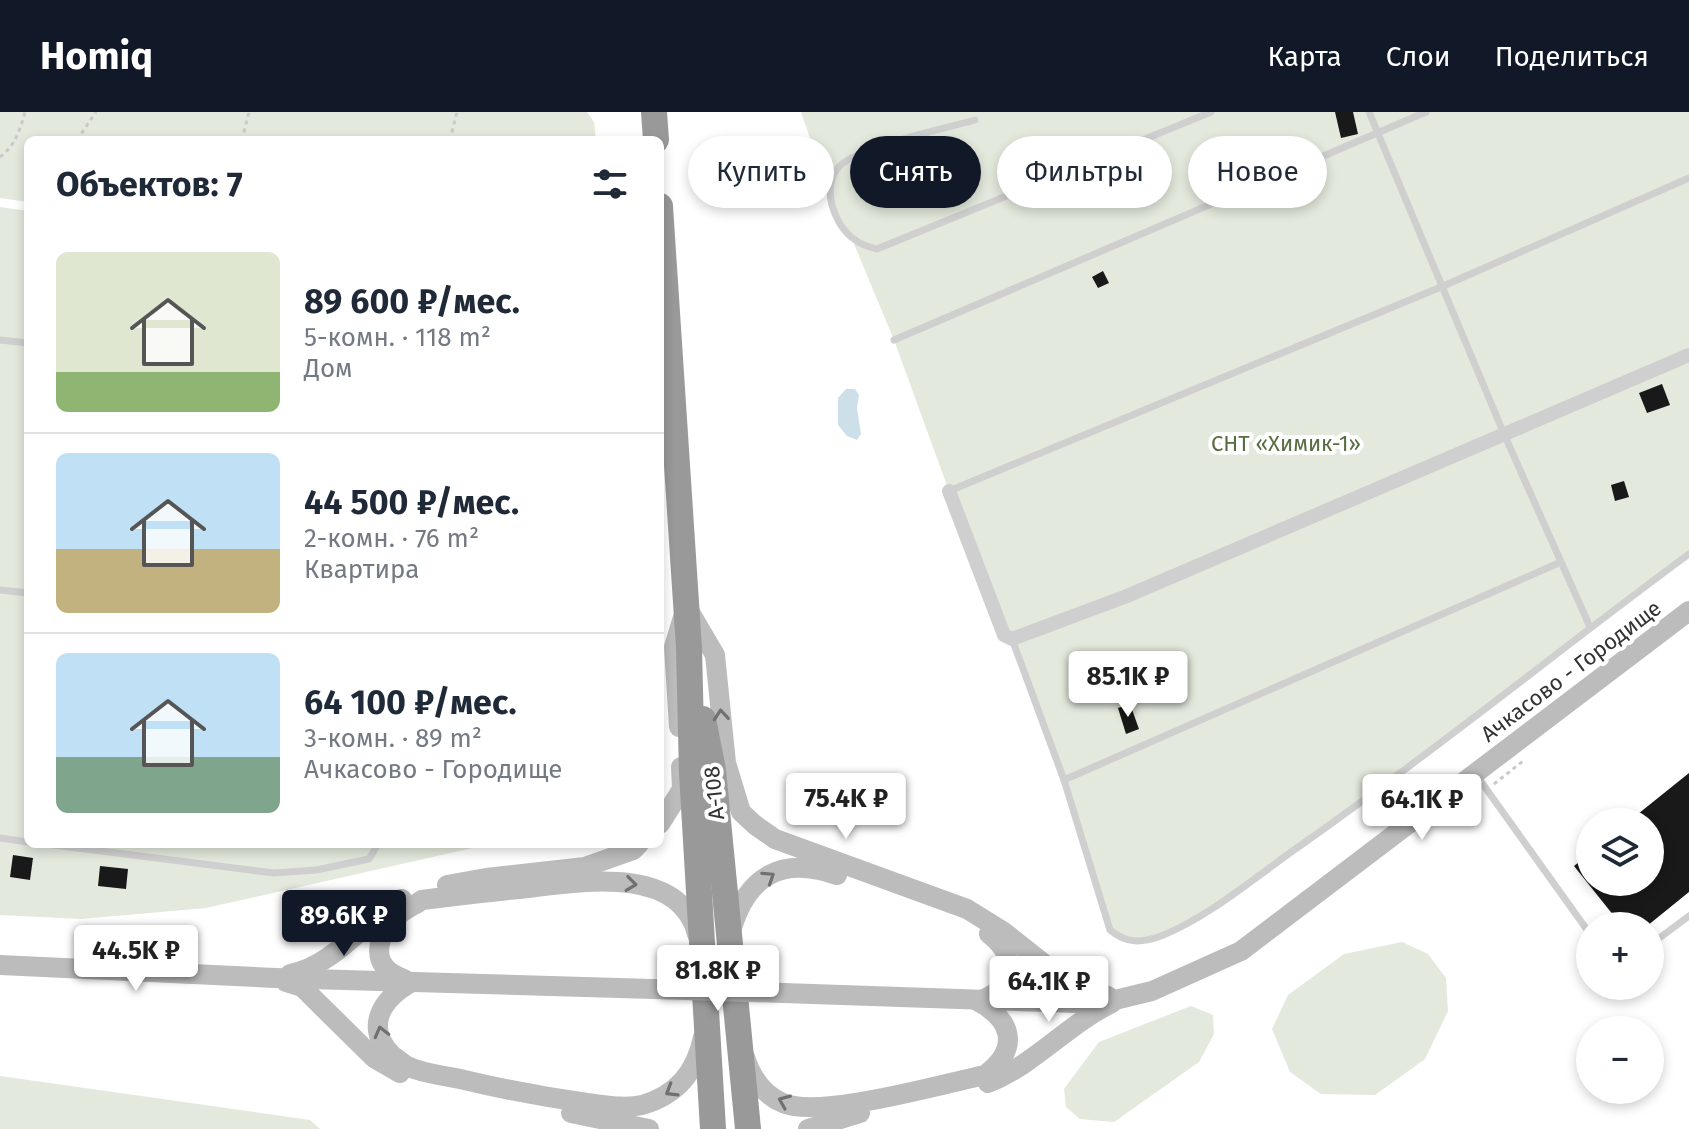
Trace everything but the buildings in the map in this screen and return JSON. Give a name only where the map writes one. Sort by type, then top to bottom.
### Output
[{"type":"highway","points":[[654,112],[656,136]]},
{"type":"highway","name":"А-108","points":[[664,267],[689,648],[692,773],[713,1129]]},
{"type":"highway","name":"А-108","points":[[689,648],[713,770],[748,1129]]},
{"type":"street","points":[[949,491],[1004,635],[1012,639],[1127,596],[1689,355]]},
{"type":"street","points":[[664,818],[682,789],[674,647],[686,605]]},
{"type":"street","points":[[686,605],[715,655],[726,763],[741,812],[755,825],[775,839],[967,909],[1004,932],[1075,985],[1119,999]]},
{"type":"street","name":"Ачкасово - Городище","points":[[0,965],[275,978],[977,1001],[1076,1003],[1119,999],[1152,991],[1241,951],[1689,611]]},
{"type":"street","points":[[275,978],[301,972],[319,962],[417,890],[486,878],[585,867],[635,848]]},
{"type":"street","points":[[729,940],[736,913],[757,884],[777,870],[797,866],[816,868],[965,918],[999,942],[1009,959],[1007,980],[996,994],[977,1001]]},
{"type":"street","points":[[412,982],[390,975],[380,962],[379,948],[383,936],[399,915],[422,900],[588,881],[643,885],[685,907],[696,927],[703,955]]},
{"type":"street","points":[[275,978],[302,987],[374,1058],[413,1079],[441,1088],[649,1129]]},
{"type":"street","points":[[412,982],[396,991],[383,1004],[378,1019],[384,1045],[392,1054],[406,1066],[425,1072],[535,1096],[618,1107],[641,1105],[678,1089],[691,1074],[701,1050],[706,1025]]},
{"type":"street","points":[[808,1129],[855,1113],[968,1090],[993,1081],[1095,1011],[1119,999]]},
{"type":"street","points":[[737,1029],[749,1070],[761,1088],[783,1103],[804,1108],[841,1106],[985,1075],[993,1069],[1003,1058],[1007,1046],[1005,1027],[994,1010],[977,1001]]},
{"type":"lane","points":[[975,120],[857,153],[837,167],[829,193],[840,225],[852,239],[863,246],[877,249],[1211,112]]},
{"type":"lane","points":[[1369,112],[1504,434],[1590,627]]},
{"type":"lane","points":[[894,340],[1426,112]]},
{"type":"lane","points":[[949,491],[1441,287],[1689,178]]},
{"type":"lane","points":[[0,340],[24,343]]},
{"type":"lane","points":[[1012,639],[1064,780],[1110,930],[1121,939],[1136,942],[1161,936],[1202,914],[1351,809],[1689,554]]},
{"type":"lane","points":[[1064,780],[1561,562]]},
{"type":"lane","points":[[0,590],[24,593]]},
{"type":"lane","points":[[1475,774],[1576,915]]},
{"type":"lane","points":[[0,838],[24,841]]},
{"type":"lane","points":[[77,848],[274,873],[316,870],[369,859],[376,848]]},
{"type":"lane","points":[[1664,935],[1689,916]]},
{"type":"path","points":[[0,157],[10,150],[25,112]]},
{"type":"path","points":[[80,136],[96,112]]},
{"type":"path","points":[[243,136],[249,112]]},
{"type":"path","points":[[451,136],[457,112]]},
{"type":"green space","points":[[0,112],[587,112],[594,122],[596,136],[24,136],[24,201],[0,198]]},
{"type":"green space","name":"СНТ «Химик-1»","points":[[801,112],[1689,112],[1689,554],[1449,737],[1224,900],[1181,925],[1136,942],[1110,930],[1064,780],[1012,640],[949,491],[894,340],[852,239],[840,225],[834,208],[834,136],[809,136]]},
{"type":"green space","points":[[0,207],[24,210],[24,848],[473,848],[206,908],[81,919],[0,915]]},
{"type":"green space","points":[[1402,942],[1428,954],[1446,978],[1448,1011],[1425,1059],[1375,1095],[1321,1094],[1290,1072],[1272,1029],[1288,995],[1344,954]]},
{"type":"green space","points":[[1191,1006],[1213,1015],[1214,1034],[1199,1062],[1114,1122],[1080,1119],[1066,1107],[1064,1089],[1099,1042]]},
{"type":"green space","points":[[0,1076],[310,1120],[320,1129],[0,1129]]},
{"type":"water","points":[[846,389],[855,389],[859,395],[857,408],[861,434],[857,440],[847,436],[838,425],[838,398]]}]
